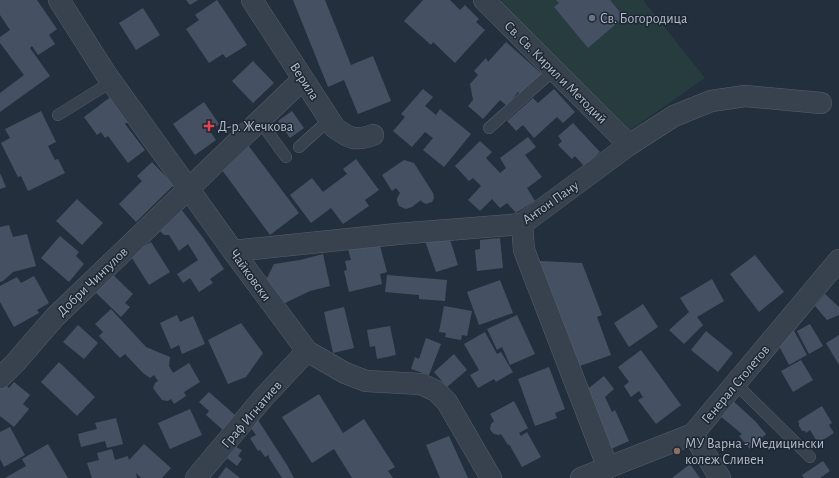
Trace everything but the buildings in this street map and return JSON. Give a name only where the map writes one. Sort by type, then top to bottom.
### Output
[{"type":"street","name":"Чайковски","points":[[58,0],[111,82],[307,351],[345,373],[366,380],[421,384],[436,391],[447,402],[491,478]]},
{"type":"street","name":"Верила","points":[[252,0],[335,128],[353,138],[363,138],[373,135]]},
{"type":"street","name":"Св. Св. Кирил и Методий","points":[[484,0],[629,145]]},
{"type":"street","name":"Добри Чинтулов","points":[[0,378],[55,317],[303,79]]},
{"type":"street","name":"Антон Пану","points":[[233,251],[397,234],[522,224],[629,145],[674,116],[711,101],[745,96],[821,103]]},
{"type":"street","points":[[522,224],[524,250],[608,468]]},
{"type":"street","name":"Генерал Столетов","points":[[581,478],[693,434],[839,260]]},
{"type":"street","name":"Граф Игнатиев","points":[[196,478],[263,398],[307,351]]},
{"type":"street","points":[[693,434],[720,478]]},
{"type":"lane","points":[[489,128],[554,70]]},
{"type":"lane","points":[[58,116],[111,82]]},
{"type":"lane","points":[[259,120],[286,157]]},
{"type":"lane","points":[[299,147],[330,120]]},
{"type":"lane","points":[[736,384],[810,457]]},
{"type":"green space","points":[[502,0],[643,0],[705,78],[629,131],[499,3]]},
{"type":"place","name":"Св. Богородица","points":[[592,18]]},
{"type":"place","name":"Д-р. Жечкова","points":[[209,126]]},
{"type":"place","name":"МУ Варна - Медицински колеж Сливен","points":[[677,451]]}]
